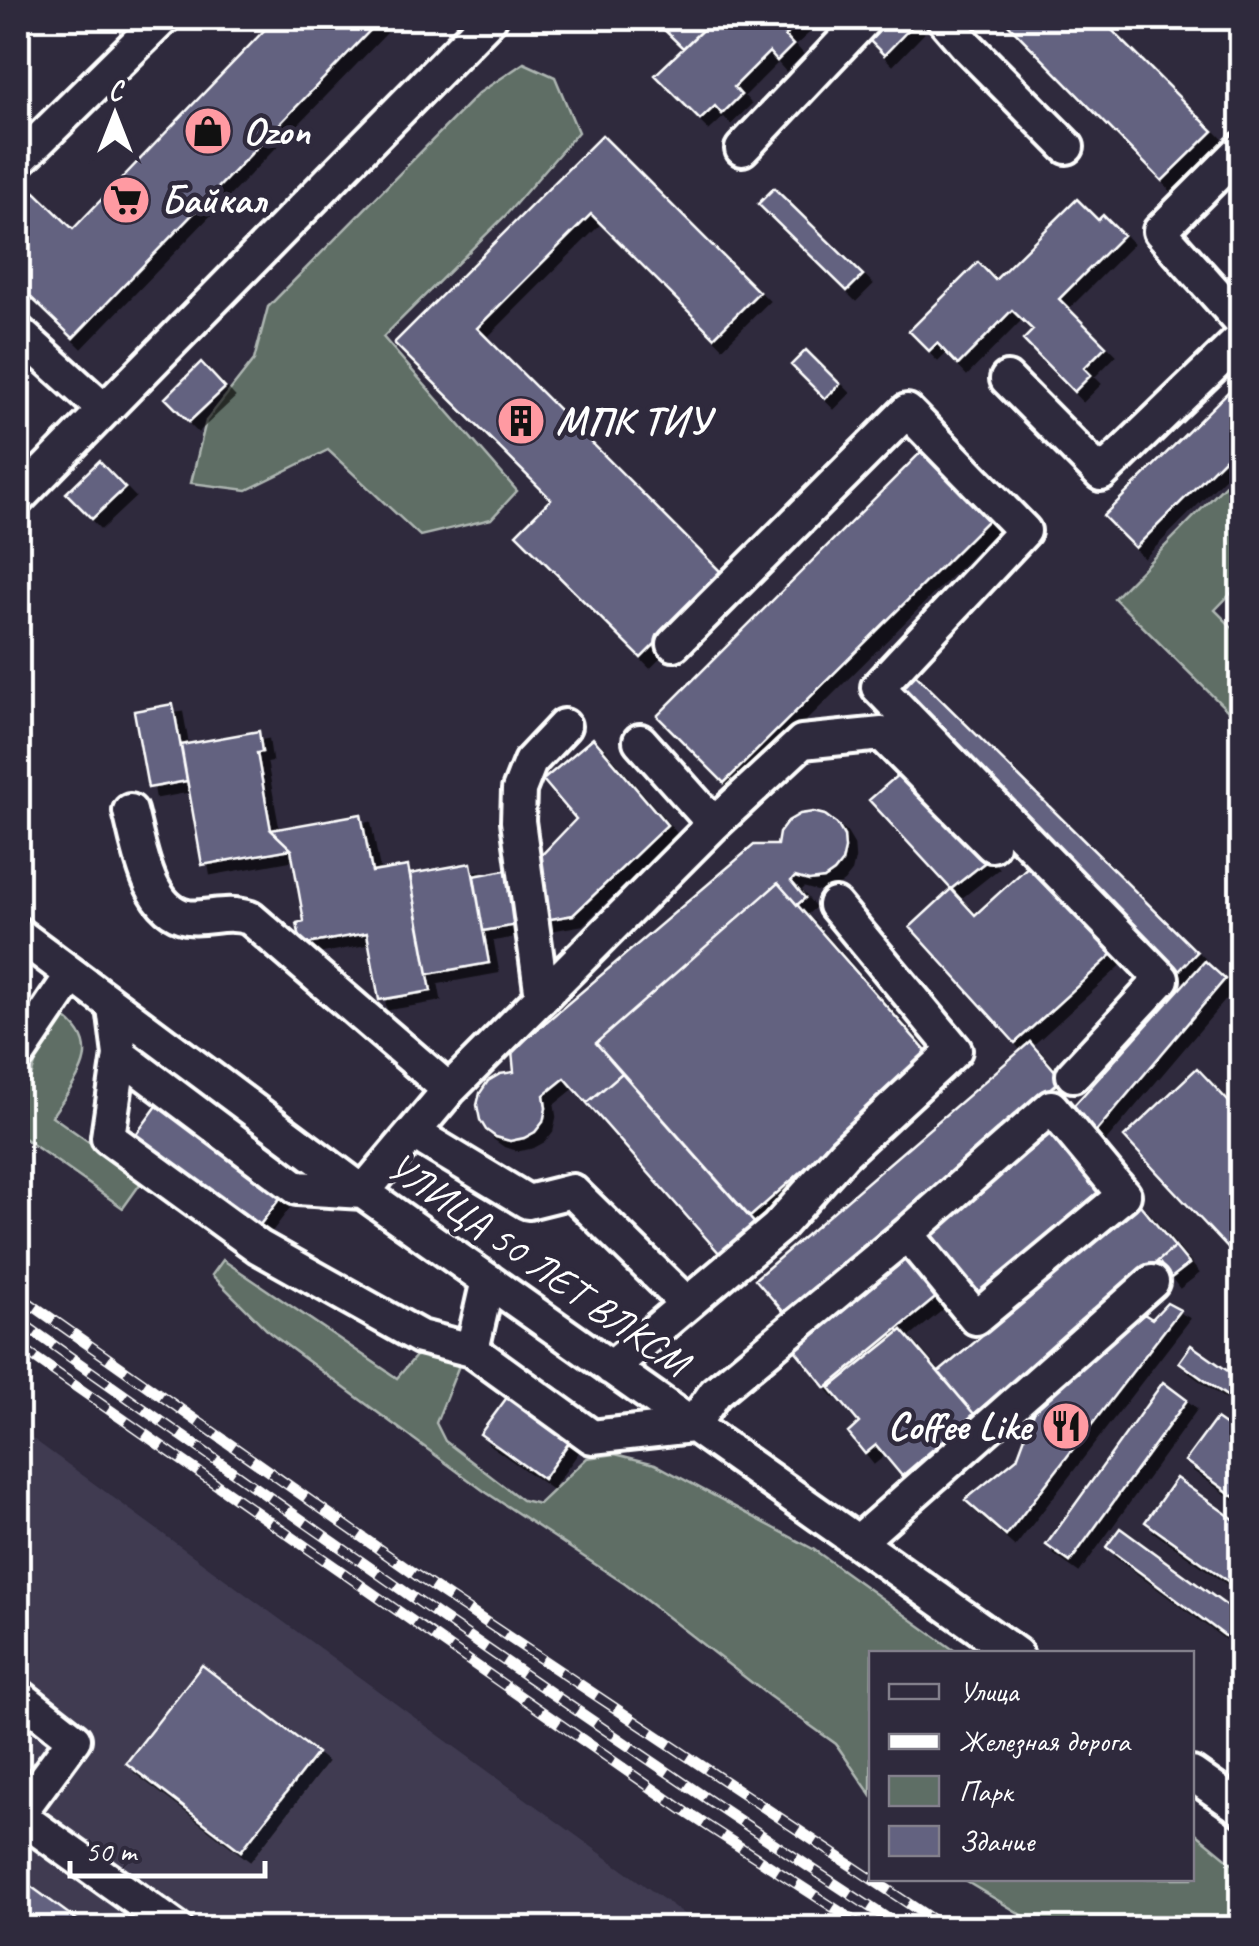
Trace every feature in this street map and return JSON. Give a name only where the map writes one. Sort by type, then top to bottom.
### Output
[{"type":"street","points":[[18,161],[163,18]]},
{"type":"street","points":[[742,149],[866,18]]},
{"type":"street","points":[[943,18],[1067,147]]},
{"type":"street","points":[[18,498],[467,25]]},
{"type":"street","points":[[1242,149],[1160,232],[1242,323]]},
{"type":"street","points":[[18,332],[104,410]]},
{"type":"street","points":[[1007,379],[1100,474],[1242,338]]},
{"type":"street","points":[[674,644],[907,411],[1024,531],[878,687],[1162,979],[1073,1075]]},
{"type":"street","points":[[542,996],[518,821],[520,790],[530,762],[564,726]]},
{"type":"street","points":[[120,1056],[297,1188],[363,1192],[449,1090],[714,824],[802,742],[882,734],[992,845]]},
{"type":"street","points":[[640,740],[714,824]]},
{"type":"street","points":[[130,810],[153,890],[166,908],[187,916],[232,913],[250,918],[449,1090]]},
{"type":"street","points":[[611,1368],[777,1228],[844,1153],[955,1050],[835,905]]},
{"type":"street","name":"УЛИЦА 50 ЛЕТ ВЛКСМ","points":[[21,940],[363,1192],[1012,1651]]},
{"type":"street","points":[[18,1055],[72,975]]},
{"type":"street","points":[[114,1006],[120,1056],[108,1137],[259,1248],[420,1337],[472,1350],[592,1437],[692,1426],[716,1393],[907,1234],[1051,1107],[1124,1195],[976,1318],[907,1234]]},
{"type":"street","points":[[426,1141],[528,1202],[572,1191],[687,1304]]},
{"type":"street","points":[[472,1350],[488,1280]]},
{"type":"street","points":[[858,1542],[1152,1282]]},
{"type":"street","points":[[18,1695],[74,1739],[18,1815],[176,1928]]},
{"type":"street","points":[[1194,1775],[1238,1798]]},
{"type":"shaded area","points":[[18,1428],[685,1915],[703,1928],[18,1928]]},
{"type":"green space","points":[[524,63],[555,77],[578,132],[505,216],[383,337],[517,491],[491,519],[420,536],[328,450],[247,490],[191,483],[206,421],[254,360],[268,307],[479,93]]},
{"type":"green space","points":[[1241,469],[1241,583],[1215,610],[1241,636],[1241,724],[1114,598]]},
{"type":"green space","points":[[62,1016],[76,1028],[85,1052],[77,1077],[52,1116],[143,1180],[123,1208],[18,1134],[18,1095],[31,1077],[45,1032]]},
{"type":"green space","points":[[223,1260],[397,1378],[422,1349],[459,1352],[458,1368],[436,1423],[445,1441],[522,1500],[539,1504],[587,1458],[615,1454],[655,1464],[813,1549],[955,1651],[869,1651],[869,1792],[836,1744],[625,1584],[484,1491],[270,1333],[212,1275]]},
{"type":"green space","points":[[1194,1832],[1241,1870],[1241,1928],[1044,1928],[965,1881],[1194,1881]]},
{"type":"building","points":[[276,18],[382,18],[73,338],[18,285],[18,211],[35,192],[73,229]]},
{"type":"building","points":[[652,18],[715,18],[683,48]]},
{"type":"building","points":[[715,18],[805,18],[785,36],[793,45],[777,61],[769,52],[734,87],[741,95],[722,114],[715,106],[700,120],[655,75]]},
{"type":"building","points":[[886,18],[908,18],[914,24],[884,55],[866,37]]},
{"type":"building","points":[[1002,18],[1100,18],[1213,131],[1162,181]]},
{"type":"building","name":"МПК ТИУ","points":[[602,135],[759,292],[714,337],[591,214],[477,328],[724,575],[641,658],[516,534],[551,499],[394,343]]},
{"type":"building","points":[[774,188],[863,275],[847,291],[758,204]]},
{"type":"building","points":[[1077,199],[1098,220],[1103,215],[1123,235],[1059,299],[1106,346],[1084,368],[1091,375],[1074,392],[1023,340],[1033,330],[1012,310],[958,365],[937,343],[929,351],[909,331],[978,262],[995,280]]},
{"type":"building","points":[[806,350],[840,384],[825,399],[791,365]]},
{"type":"building","points":[[201,362],[225,388],[189,422],[165,398]]},
{"type":"building","points":[[1242,378],[1242,441],[1135,548],[1103,516]]},
{"type":"building","points":[[924,449],[991,517],[724,783],[657,716]]},
{"type":"building","points":[[99,461],[125,488],[92,519],[66,493]]},
{"type":"building","points":[[916,675],[1197,952],[1177,973],[896,696]]},
{"type":"building","points":[[173,704],[187,781],[148,788],[134,711]]},
{"type":"building","points":[[259,731],[262,752],[257,753],[271,830],[291,849],[202,865],[181,745]]},
{"type":"building","points":[[593,738],[667,825],[573,915],[483,931],[474,876],[532,865],[576,819],[543,780]]},
{"type":"building","points":[[908,766],[989,859],[951,889],[869,800]]},
{"type":"building","points":[[813,812],[837,824],[844,836],[842,862],[834,872],[824,879],[809,881],[795,877],[791,881],[805,898],[797,905],[778,883],[596,1043],[622,1073],[587,1103],[565,1078],[544,1095],[543,1122],[535,1132],[510,1141],[486,1130],[477,1105],[480,1093],[488,1081],[514,1072],[512,1051],[754,845],[777,845],[779,833],[788,821]]},
{"type":"building","points":[[361,814],[372,872],[408,866],[431,991],[379,1000],[367,933],[301,945],[297,923],[304,921],[291,849],[271,830]]},
{"type":"building","points":[[1033,862],[1115,952],[1015,1043],[910,927],[951,889],[975,915]]},
{"type":"building","points":[[471,863],[489,963],[428,974],[410,874]]},
{"type":"building","points":[[778,883],[931,1057],[750,1217],[596,1043]]},
{"type":"building","points":[[1205,961],[1225,979],[1093,1135],[1067,1113]]},
{"type":"building","points":[[1030,1042],[1062,1079],[787,1316],[755,1279]]},
{"type":"building","points":[[1197,1068],[1242,1116],[1242,1256],[1238,1259],[1124,1137]]},
{"type":"building","points":[[622,1073],[763,1233],[728,1263],[587,1103]]},
{"type":"building","points":[[159,1103],[283,1194],[256,1230],[132,1140]]},
{"type":"building","points":[[1058,1128],[1109,1190],[977,1295],[927,1233]]},
{"type":"building","points":[[1140,1205],[1175,1247],[974,1414],[939,1372]]},
{"type":"building","points":[[1175,1247],[1189,1264],[1171,1278],[1158,1261]]},
{"type":"building","points":[[908,1257],[939,1295],[826,1388],[795,1350]]},
{"type":"building","points":[[1167,1303],[1180,1310],[1006,1536],[965,1500],[1017,1458],[1037,1404],[1144,1314],[1152,1319]]},
{"type":"building","points":[[902,1330],[974,1414],[902,1476],[876,1445],[865,1454],[848,1433],[859,1423],[830,1388]]},
{"type":"building","points":[[1191,1345],[1242,1381],[1242,1407],[1179,1362]]},
{"type":"building","points":[[1163,1382],[1187,1400],[1070,1562],[1046,1545]]},
{"type":"building","points":[[508,1396],[570,1441],[543,1479],[480,1434]]},
{"type":"building","points":[[1216,1419],[1242,1437],[1242,1502],[1185,1461]]},
{"type":"building","points":[[1176,1478],[1242,1525],[1242,1591],[1145,1522]]},
{"type":"building","points":[[1120,1528],[1242,1617],[1242,1628],[1232,1641],[1106,1547]]},
{"type":"building","points":[[202,1665],[317,1753],[241,1851],[126,1763]]},
{"type":"building","points":[[18,1877],[88,1928],[18,1928]]},
{"type":"railway","points":[[18,1295],[423,1580],[869,1877]]},
{"type":"railway","points":[[18,1320],[457,1628],[902,1928]]},
{"type":"railway","points":[[18,1346],[686,1812],[865,1928]]},
{"type":"railway","points":[[874,1881],[945,1928]]},
{"type":"place","name":"Ozon","points":[[208,131]]},
{"type":"place","name":"Байкал","points":[[126,200]]},
{"type":"place","name":"МПК ТИУ","points":[[521,421]]},
{"type":"place","name":"Coffee Like","points":[[1066,1426]]}]
